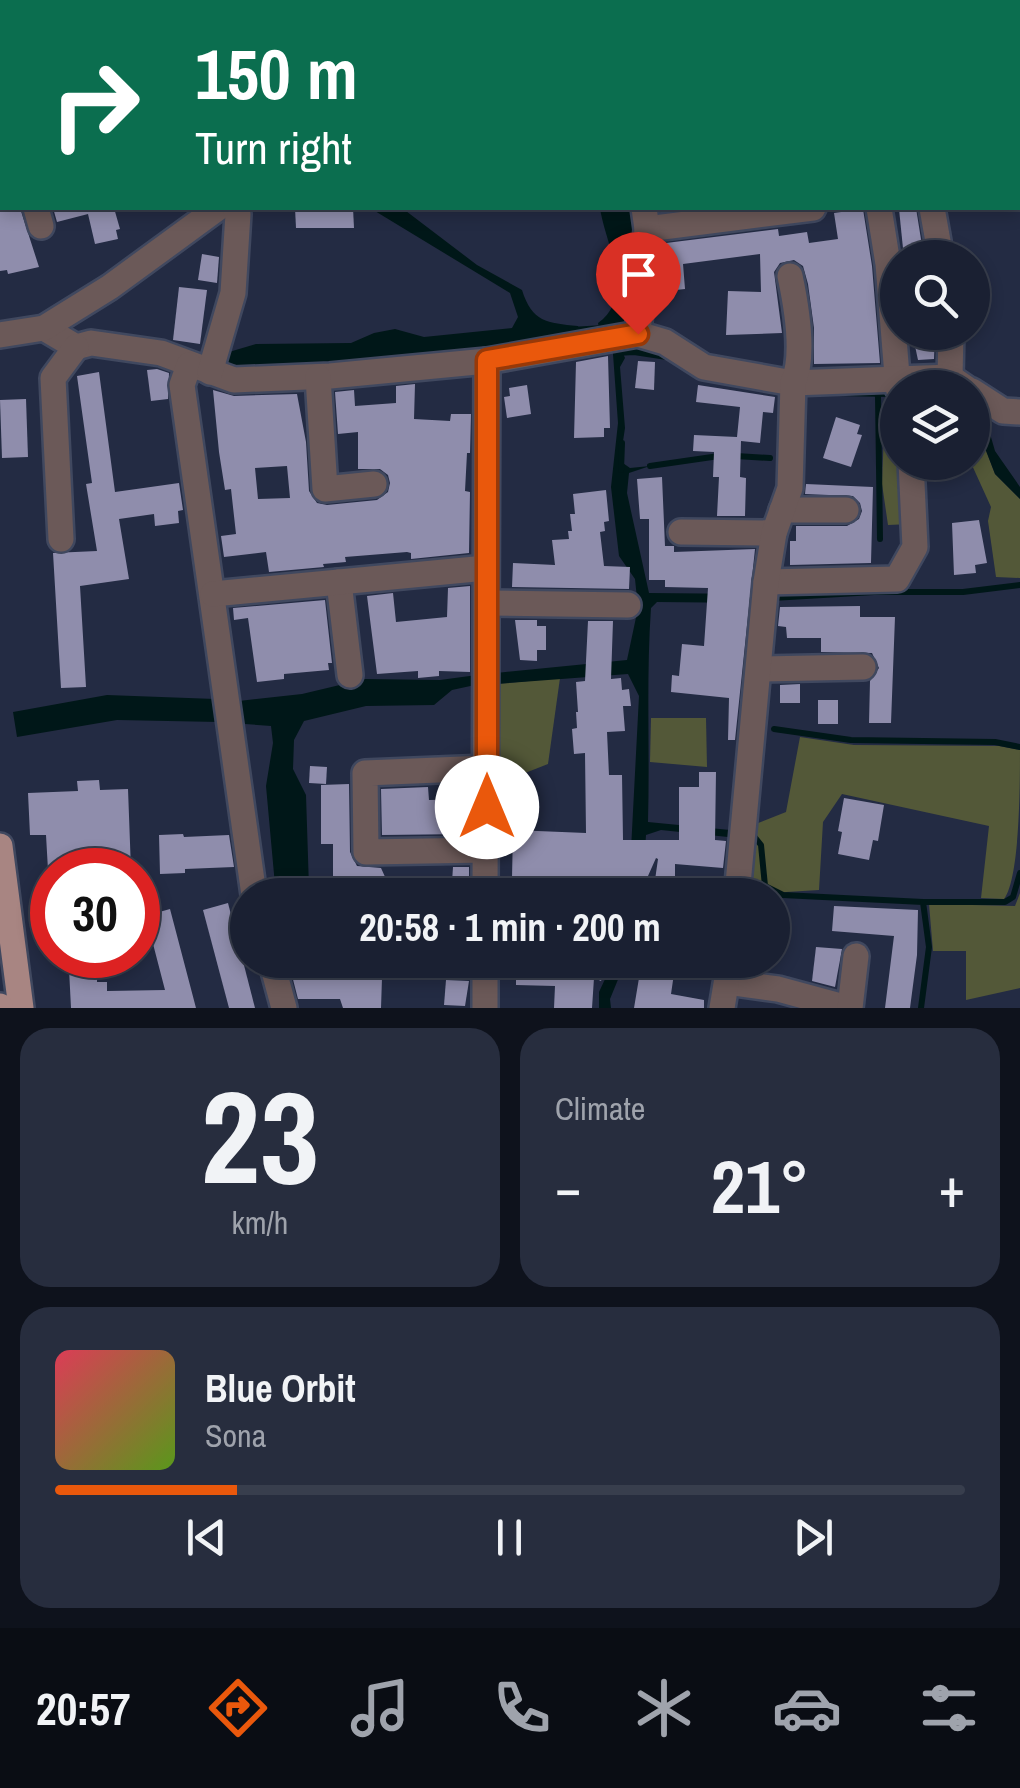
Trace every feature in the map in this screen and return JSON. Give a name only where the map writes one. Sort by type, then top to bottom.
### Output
[{"type":"main road","points":[[0,846],[21,1008]]},
{"type":"street","points":[[0,335],[44,328],[110,287],[215,210]]},
{"type":"street","points":[[236,210],[233,293],[200,368],[182,385],[252,878]]},
{"type":"street","points":[[622,337],[645,218],[779,210]]},
{"type":"street","points":[[879,210],[888,264],[896,370]]},
{"type":"street","points":[[932,210],[937,240]]},
{"type":"street","points":[[738,878],[765,595],[778,522],[790,488],[792,391],[798,372],[796,308],[790,276]]},
{"type":"street","points":[[44,328],[76,347]]},
{"type":"street","points":[[62,539],[53,378],[76,347],[91,343],[161,353],[234,380],[487,360],[622,337],[665,342],[704,366],[792,391],[880,384]]},
{"type":"street","points":[[486,878],[487,360]]},
{"type":"street","points":[[318,376],[325,489],[374,484]]},
{"type":"street","points":[[990,403],[1003,411],[1020,412]]},
{"type":"street","points":[[765,595],[898,579],[915,547],[912,480]]},
{"type":"street","points":[[681,532],[846,510]]},
{"type":"street","points":[[213,594],[486,568]]},
{"type":"street","points":[[340,582],[350,675]]},
{"type":"street","points":[[488,603],[628,605]]},
{"type":"street","points":[[759,669],[862,667]]},
{"type":"street","points":[[486,850],[366,852],[365,773],[487,768]]},
{"type":"street","points":[[747,978],[849,1008],[856,956]]},
{"type":"street","points":[[276,978],[284,1008]]},
{"type":"street","points":[[485,978],[485,1008]]},
{"type":"street","points":[[722,1008],[727,978]]},
{"type":"green space","points":[[990,461],[995,474],[1020,499],[1020,578],[996,577],[988,521],[991,507],[979,480],[990,480]]},
{"type":"green space","points":[[882,480],[908,480],[911,524],[888,525]]},
{"type":"green space","points":[[560,678],[548,764],[495,785],[496,684]]},
{"type":"green space","points":[[651,718],[706,718],[707,767],[650,762]]},
{"type":"green space","points":[[800,737],[854,745],[999,746],[1020,750],[1016,852],[1004,899],[981,898],[989,826],[842,794],[823,822],[819,890],[790,892],[790,878],[742,878],[748,827],[786,812]]},
{"type":"green space","points":[[1020,893],[1020,988],[966,1000],[966,951],[933,951],[929,904],[1015,906]]},
{"type":"shaded area","points":[[373,210],[405,210],[477,265],[522,290],[536,315],[549,322],[578,326],[580,334],[320,372],[236,371],[222,363],[229,352],[256,344],[351,343],[395,329],[424,337],[512,328],[518,317],[510,293]]},
{"type":"shaded area","points":[[600,210],[635,210],[635,293],[621,328],[600,333],[598,323],[615,299],[615,268]]},
{"type":"shaded area","points":[[622,351],[625,358],[620,367],[625,428],[620,461],[630,468],[650,466],[629,473],[627,493],[649,593],[757,594],[757,603],[657,602],[651,608],[648,822],[730,830],[728,837],[661,830],[646,835],[643,878],[632,878],[630,869],[639,696],[628,674],[496,684],[496,673],[627,660],[638,608],[635,579],[619,556],[611,487],[618,423],[613,354]]},
{"type":"shaded area","points":[[990,434],[995,451],[1020,487],[1020,499],[995,474],[990,461]]},
{"type":"shaded area","points":[[477,675],[475,685],[452,690],[434,705],[366,706],[304,721],[294,740],[293,769],[306,795],[309,878],[274,878],[266,786],[273,743],[271,726],[245,724],[239,701],[302,694],[365,679],[440,680]]},
{"type":"shaded area","points":[[107,695],[215,699],[219,722],[117,720],[17,737],[13,712]]},
{"type":"shaded area","points":[[606,978],[619,978],[610,999],[611,1008],[599,1008],[599,992]]},
{"type":"building","points":[[0,210],[21,210],[39,267],[8,274],[7,270],[0,271]]},
{"type":"building","points":[[54,210],[115,210],[120,229],[116,230],[118,239],[95,244],[88,214],[57,222]]},
{"type":"building","points":[[295,210],[353,210],[354,228],[296,228]]},
{"type":"building","points":[[863,210],[880,363],[814,364],[808,284],[803,266],[794,260],[780,263],[774,272],[782,333],[726,335],[728,291],[761,292],[760,254],[683,264],[685,289],[658,292],[660,272],[668,271],[666,243],[778,229],[779,236],[807,232],[809,243],[838,239],[834,213]]},
{"type":"building","points":[[899,210],[916,210],[921,240],[902,240]]},
{"type":"building","points":[[202,254],[219,257],[217,283],[198,280]]},
{"type":"building","points":[[179,287],[207,290],[200,344],[173,340]]},
{"type":"building","points":[[916,350],[934,350],[934,359],[918,360]]},
{"type":"building","points":[[608,356],[610,428],[604,428],[604,437],[574,438],[576,362]]},
{"type":"building","points":[[638,361],[655,362],[654,390],[635,388]]},
{"type":"building","points":[[147,370],[169,373],[168,399],[151,401]]},
{"type":"building","points":[[99,372],[115,492],[179,483],[183,510],[178,511],[179,523],[155,526],[154,514],[119,519],[129,579],[80,586],[86,687],[61,688],[53,553],[97,551],[86,484],[92,483],[77,376]]},
{"type":"building","points":[[415,384],[414,419],[450,421],[451,414],[471,414],[465,491],[470,492],[469,553],[411,559],[407,552],[345,557],[346,562],[323,564],[324,567],[269,572],[266,552],[224,557],[221,536],[236,534],[231,489],[225,490],[213,390],[234,396],[297,394],[306,442],[309,491],[317,503],[327,505],[377,500],[388,492],[390,483],[388,475],[380,469],[358,469],[358,432],[338,434],[335,392],[354,390],[355,406],[396,403],[396,386]],"holes":[[[287,466],[290,498],[258,499],[255,468]]]},
{"type":"building","points":[[527,385],[531,414],[507,418],[504,397],[510,396],[509,388]]},
{"type":"building","points":[[698,385],[775,397],[773,413],[763,412],[760,443],[741,441],[740,477],[746,478],[745,516],[717,516],[719,477],[713,477],[714,452],[693,451],[694,435],[737,437],[740,407],[696,402]]},
{"type":"building","points":[[26,399],[28,457],[2,458],[0,400]]},
{"type":"building","points":[[836,417],[860,425],[857,434],[862,435],[851,467],[823,458]]},
{"type":"building","points":[[662,477],[665,546],[674,546],[674,552],[755,549],[735,740],[728,740],[729,698],[671,692],[672,675],[679,676],[682,644],[704,646],[708,588],[665,587],[665,580],[649,580],[649,519],[640,519],[637,479]]},
{"type":"building","points":[[806,484],[873,487],[871,563],[790,565],[790,541],[796,541],[796,526],[847,526],[859,519],[862,511],[853,496],[805,494]]},
{"type":"building","points":[[606,490],[609,521],[604,522],[605,531],[600,532],[604,566],[630,567],[629,589],[512,587],[513,563],[555,565],[552,540],[569,539],[570,514],[575,514],[573,494]]},
{"type":"building","points":[[979,520],[987,563],[975,565],[976,573],[954,575],[952,523]]},
{"type":"building","points":[[470,586],[470,672],[439,671],[439,676],[418,678],[418,671],[377,674],[367,596],[393,593],[396,622],[447,617],[448,588]]},
{"type":"building","points":[[325,600],[332,663],[328,663],[329,670],[284,674],[284,679],[257,682],[248,618],[234,620],[233,608]]},
{"type":"building","points":[[860,606],[860,617],[895,617],[891,723],[869,723],[870,681],[879,668],[872,653],[821,652],[821,638],[787,638],[786,627],[778,626],[780,607]]},
{"type":"building","points":[[515,620],[537,620],[537,626],[546,626],[546,650],[537,650],[537,661],[520,660]]},
{"type":"building","points":[[588,621],[613,621],[611,679],[621,678],[622,690],[629,689],[631,706],[623,706],[625,731],[607,732],[609,775],[622,775],[623,840],[679,840],[679,787],[699,787],[699,772],[716,772],[715,840],[726,841],[723,868],[675,864],[675,878],[655,878],[656,858],[647,878],[512,878],[513,830],[586,833],[585,753],[574,754],[572,729],[577,728],[576,682],[585,681]]},
{"type":"building","points":[[800,684],[800,703],[780,703],[780,685]]},
{"type":"building","points":[[818,700],[838,700],[838,724],[818,724]]},
{"type":"building","points":[[310,766],[327,767],[326,784],[309,783]]},
{"type":"building","points":[[99,780],[100,790],[128,789],[130,848],[47,848],[46,835],[30,835],[28,793],[78,791],[77,781]]},
{"type":"building","points":[[349,784],[350,852],[357,866],[381,868],[386,878],[333,878],[333,844],[321,844],[321,785]]},
{"type":"building","points":[[428,787],[429,800],[469,799],[469,834],[382,835],[381,789]]},
{"type":"building","points":[[844,798],[884,805],[878,841],[873,840],[869,860],[838,854]]},
{"type":"building","points":[[159,835],[229,835],[234,867],[160,874]]},
{"type":"building","points":[[453,867],[469,867],[469,878],[452,878]]},
{"type":"building","points":[[228,903],[230,978],[247,978],[255,1008],[229,1008],[203,910]]},
{"type":"building","points":[[834,906],[918,910],[910,1008],[885,1008],[894,936],[832,931]]},
{"type":"building","points":[[170,909],[196,1008],[71,1008],[69,978],[97,978],[97,982],[107,982],[107,991],[165,990],[160,971],[160,912]]},
{"type":"building","points":[[816,947],[842,949],[835,987],[812,981]]},
{"type":"building","points":[[293,978],[382,978],[381,1008],[343,1008],[340,999],[298,999]]},
{"type":"building","points":[[516,978],[594,978],[592,1008],[554,1008],[555,986],[516,985]]},
{"type":"building","points":[[639,978],[673,978],[671,994],[704,1000],[704,1008],[634,1008]]},
{"type":"building","points":[[446,980],[469,981],[465,1006],[444,1005]]},
{"type":"waterway","points":[[571,330],[604,328]]},
{"type":"waterway","points":[[616,353],[667,357]]},
{"type":"waterway","points":[[839,393],[880,394]]},
{"type":"waterway","points":[[878,395],[880,539]]},
{"type":"waterway","points":[[621,470],[622,443]]},
{"type":"waterway","points":[[650,466],[719,456]]},
{"type":"waterway","points":[[736,456],[770,458]]},
{"type":"waterway","points":[[772,598],[963,592],[1020,585]]},
{"type":"waterway","points":[[774,729],[851,740],[995,742],[1020,747]]},
{"type":"waterway","points":[[753,835],[761,845],[765,886],[783,895],[923,902],[929,947],[921,1008]]},
{"type":"waterway","points":[[923,902],[1005,902],[1013,897],[1020,873]]},
{"type":"route","points":[[487,807],[487,360],[638,334]]}]
